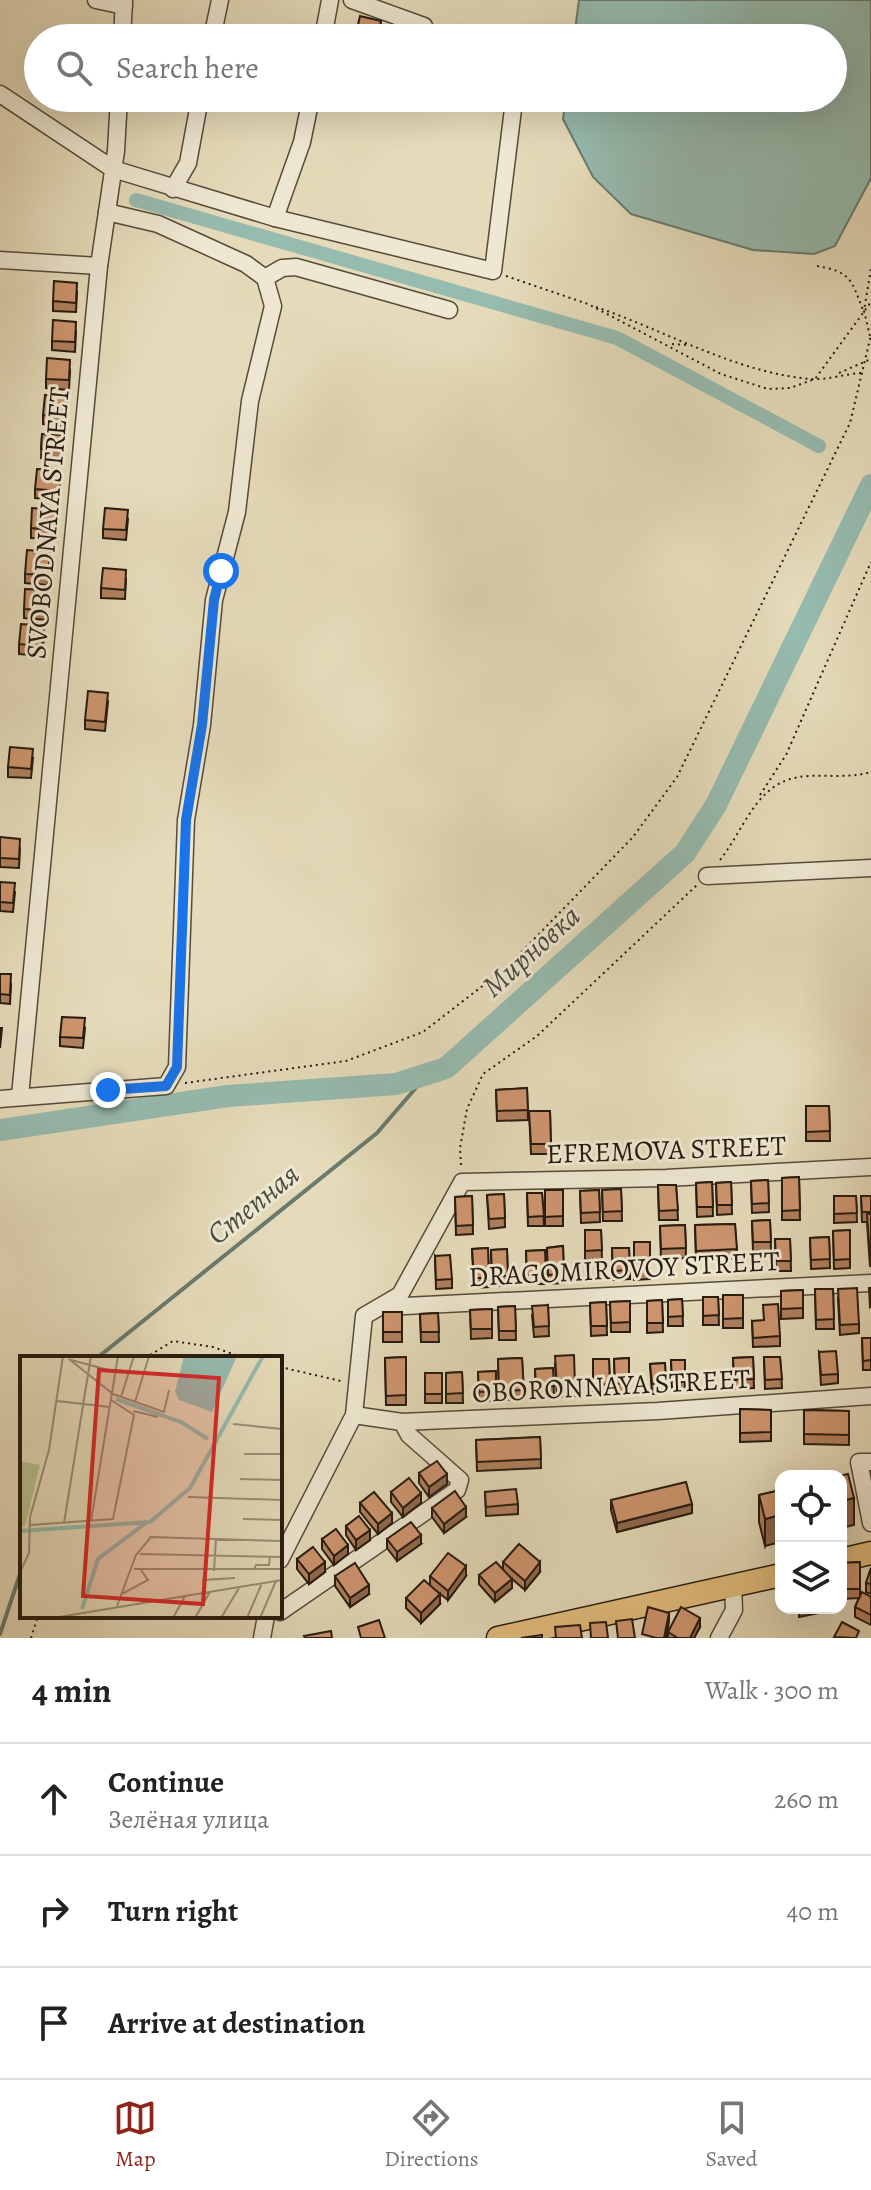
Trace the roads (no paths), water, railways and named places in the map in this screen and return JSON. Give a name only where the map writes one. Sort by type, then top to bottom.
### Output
[{"type":"highway","points":[[847,1559],[871,1553]]},
{"type":"highway","points":[[498,1638],[775,1576]]},
{"type":"street","points":[[96,0],[124,3],[123,24]]},
{"type":"street","points":[[215,24],[220,0]]},
{"type":"street","points":[[326,24],[330,0]]},
{"type":"street","points":[[352,0],[418,24]]},
{"type":"street","points":[[0,94],[24,110]]},
{"type":"street","points":[[27,112],[113,169],[275,218],[493,271],[513,112]]},
{"type":"street","name":"SVOBODNAYA STREET","points":[[20,1096],[99,266],[118,112]]},
{"type":"street","points":[[173,189],[188,163],[197,112]]},
{"type":"street","points":[[275,218],[302,142],[308,112]]},
{"type":"street","points":[[0,1099],[166,1086],[177,1067],[186,820],[202,725],[214,600],[237,512],[250,401],[273,306],[265,278],[246,264],[158,224],[107,212]]},
{"type":"street","points":[[0,260],[99,266]]},
{"type":"street","points":[[265,278],[282,268],[296,267],[449,310]]},
{"type":"street","points":[[707,876],[871,868]]},
{"type":"street","name":"EFREMOVA STREET","points":[[379,1307],[400,1295],[462,1182],[666,1178],[871,1167]]},
{"type":"street","name":"DRAGOMIROVOY STREET","points":[[379,1307],[871,1283]]},
{"type":"street","points":[[282,1556],[354,1415],[364,1316],[379,1307]]},
{"type":"street","name":"OBORONNAYA STREET","points":[[354,1415],[402,1422],[658,1411],[871,1396]]},
{"type":"street","points":[[282,1611],[457,1490],[460,1480],[409,1435],[402,1422]]},
{"type":"street","points":[[871,1462],[859,1462],[871,1523]]},
{"type":"street","points":[[719,1638],[734,1610],[733,1586]]},
{"type":"street","points":[[262,1638],[266,1618]]},
{"type":"water","points":[[579,0],[871,0],[871,178],[835,246],[814,254],[753,250],[631,214],[593,177],[563,119],[564,112],[847,112],[847,24],[576,24]]},
{"type":"waterway","points":[[136,200],[617,338],[819,446]]},
{"type":"waterway","name":"Мирновка","points":[[0,1130],[228,1096],[396,1084],[446,1068],[685,853],[716,805],[871,485]]},
{"type":"waterway","name":"Степная","points":[[99,1356],[377,1133],[427,1075]]},
{"type":"waterway","name":"Степная","points":[[0,1634],[20,1574]]}]
